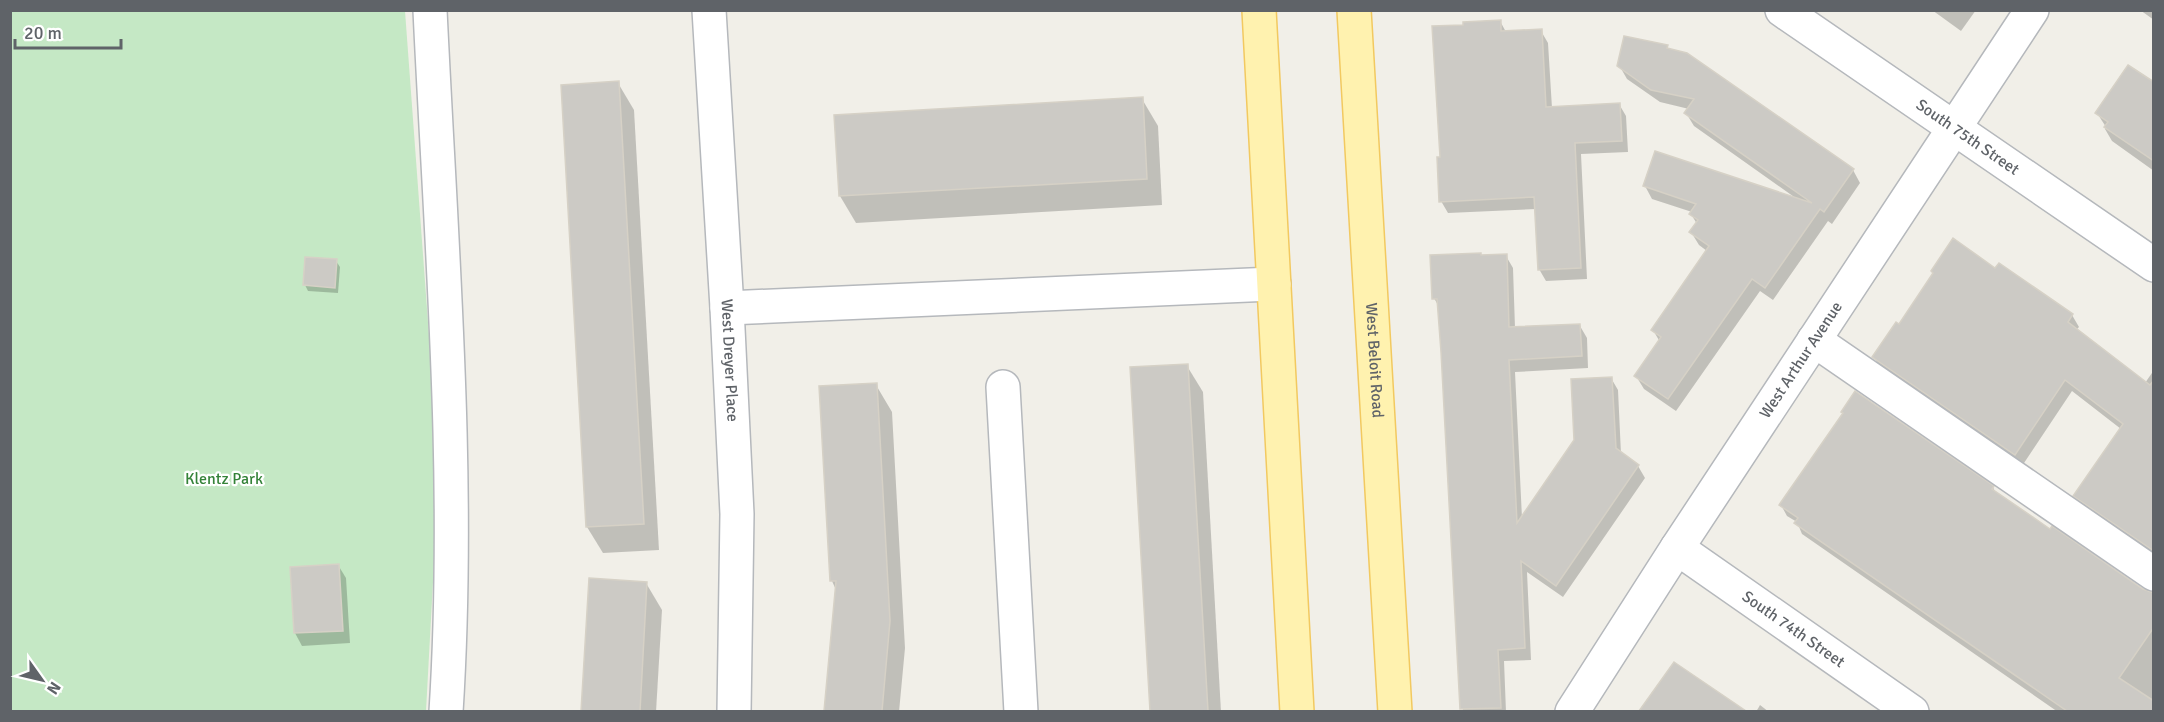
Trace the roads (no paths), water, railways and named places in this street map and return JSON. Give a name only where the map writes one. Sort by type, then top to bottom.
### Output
[{"type":"main road","points":[[1259,10],[1297,711]]},
{"type":"main road","name":"West Beloit Road","points":[[1354,10],[1395,711]]},
{"type":"street","points":[[430,10],[452,530],[452,624],[446,711]]},
{"type":"street","name":"West Dreyer Place","points":[[709,10],[737,514],[734,711]]},
{"type":"street","name":"South 75th Street","points":[[1782,10],[2154,265]]},
{"type":"street","name":"West Arthur Avenue","points":[[1572,711],[2031,10]]},
{"type":"street","points":[[727,308],[1274,284]]},
{"type":"street","points":[[1814,340],[2154,573]]},
{"type":"street","points":[[1003,387],[1021,711]]},
{"type":"street","name":"South 74th Street","points":[[1677,548],[1912,711]]},
{"type":"park label","name":"Klentz Park","points":[[224,479]]}]
